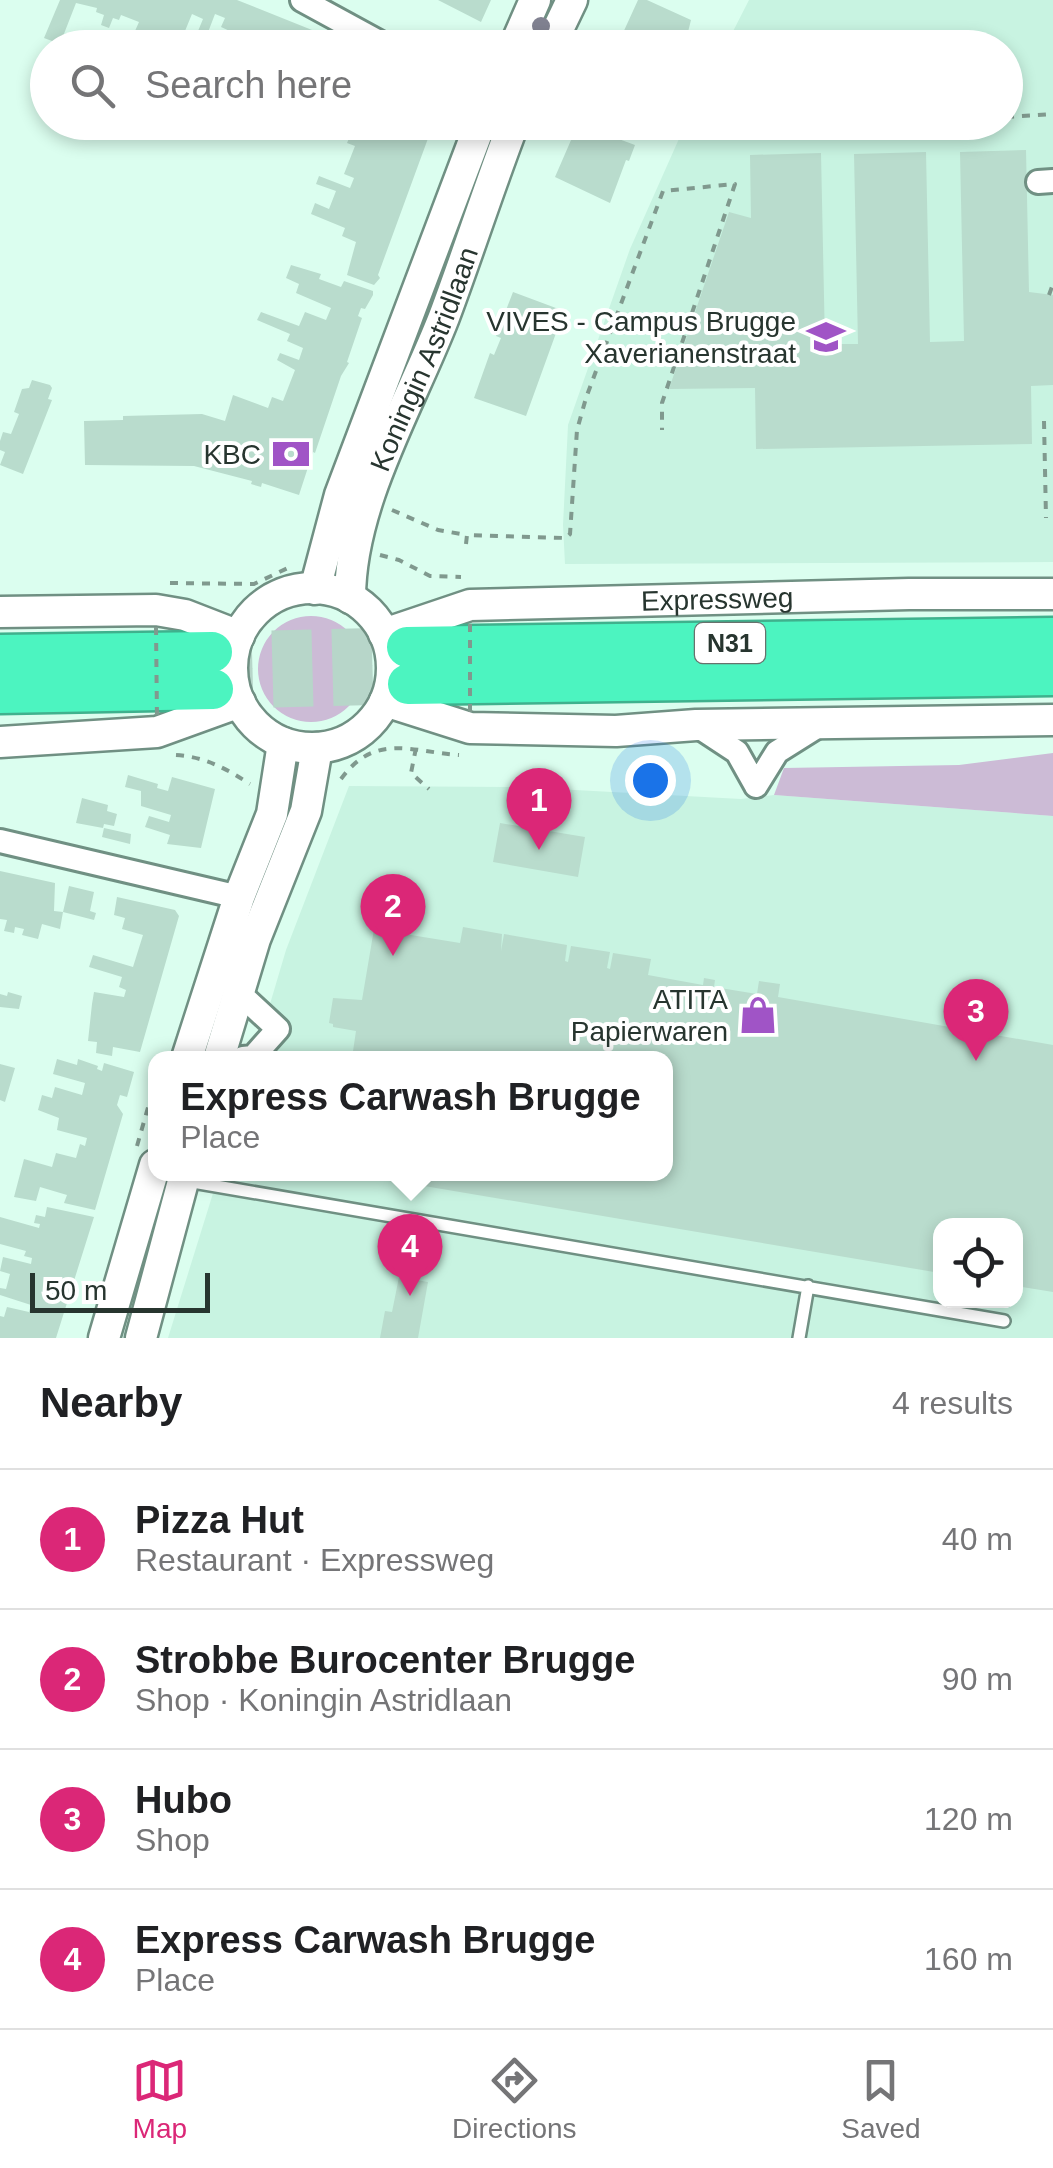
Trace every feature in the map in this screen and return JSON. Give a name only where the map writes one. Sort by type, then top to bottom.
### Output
[{"type":"highway","name":"Expressweg","points":[[396,666],[1053,638]]},
{"type":"highway","points":[[0,655],[226,670]]},
{"type":"highway","name":"N31","points":[[396,666],[1053,675]]},
{"type":"highway","points":[[0,693],[226,670]]},
{"type":"street","points":[[302,0],[357,30]]},
{"type":"street","points":[[522,30],[535,0]]},
{"type":"street","points":[[558,30],[572,0]]},
{"type":"street","name":"Koningin Astridlaan","points":[[315,589],[340,496],[475,140]]},
{"type":"street","name":"Koningin Astridlaan","points":[[350,598],[350,566],[363,514],[444,317],[508,140]]},
{"type":"street","points":[[0,742],[157,732],[226,670],[253,614],[271,599],[315,589],[350,598],[370,614],[396,666],[470,728],[616,731],[696,725],[1053,720]]},
{"type":"street","name":"Expressweg","points":[[396,666],[470,605],[1053,594]]},
{"type":"street","points":[[0,612],[156,610],[186,615],[226,670],[258,727],[283,743],[318,748],[338,744],[361,731],[396,666]]},
{"type":"street","points":[[696,725],[737,752],[756,786],[777,752],[824,723]]},
{"type":"street","points":[[205,1051],[239,897],[272,814],[283,743]]},
{"type":"street","points":[[206,1051],[238,992],[306,811],[318,748]]},
{"type":"street","points":[[0,841],[239,897]]},
{"type":"street","points":[[238,992],[278,1029],[258,1051]]},
{"type":"street","points":[[104,1338],[150,1181]]},
{"type":"street","points":[[141,1338],[183,1181]]},
{"type":"lane","points":[[207,1181],[1004,1321]]},
{"type":"lane","points":[[799,1338],[808,1286]]},
{"type":"path","points":[[1023,115],[1053,114]]},
{"type":"path","points":[[388,508],[438,530],[467,535],[566,538],[570,534],[577,430],[662,191],[736,184],[662,403],[662,430]]},
{"type":"path","points":[[1049,295],[1053,284]]},
{"type":"path","points":[[1044,421],[1046,518]]},
{"type":"path","points":[[466,544],[467,535]]},
{"type":"path","points":[[156,583],[254,584],[291,566]]},
{"type":"path","points":[[470,624],[470,716]]},
{"type":"path","points":[[156,627],[157,720]]},
{"type":"path","points":[[416,748],[411,773],[429,789]]},
{"type":"shaded area","name":"VIVES - Campus Brugge Xaverianenstraat","points":[[749,0],[1053,0],[1053,562],[565,564],[568,425],[630,249],[678,140],[1023,140],[1023,30],[734,30]]},
{"type":"shaded area","points":[[311,616],[331,620],[348,632],[360,649],[364,669],[360,689],[348,706],[331,718],[311,722],[291,718],[274,706],[262,689],[258,669],[262,649],[274,632],[291,620]]},
{"type":"shaded area","points":[[1053,753],[1053,816],[774,795],[784,768],[959,765]]},
{"type":"shaded area","points":[[349,786],[520,787],[741,799],[774,795],[1053,816],[1053,1338],[168,1338],[217,1181],[673,1181],[673,1051],[256,1051],[286,950]]},
{"type":"building","points":[[60,0],[237,0],[312,30],[228,30],[221,27],[225,18],[215,14],[209,30],[198,30],[203,19],[192,14],[185,30],[135,30],[139,22],[121,15],[119,20],[113,18],[109,28],[101,25],[104,15],[96,12],[97,8],[76,3],[65,30],[47,30]]},
{"type":"building","points":[[438,0],[491,0],[481,22]]},
{"type":"building","points":[[638,0],[647,0],[691,20],[688,30],[624,30]]},
{"type":"building","points":[[427,140],[380,278],[374,285],[347,275],[356,242],[342,236],[345,228],[311,214],[315,203],[329,209],[336,191],[316,184],[319,176],[350,188],[354,178],[344,174],[355,146],[347,143]]},
{"type":"building","points":[[571,140],[621,140],[635,145],[610,203],[555,177]]},
{"type":"building","points":[[1026,150],[1029,292],[1053,295],[1053,385],[1031,386],[1032,444],[756,449],[755,388],[669,389],[729,212],[751,218],[750,155],[821,153],[825,344],[858,344],[854,154],[926,152],[930,342],[964,341],[960,152]]},
{"type":"building","points":[[291,265],[321,274],[319,279],[341,287],[344,281],[373,291],[358,316],[362,318],[349,363],[299,495],[194,466],[85,465],[84,421],[202,414],[225,421],[233,395],[268,408],[272,397],[283,401],[295,370],[277,360],[280,353],[299,360],[303,348],[287,341],[290,334],[257,320],[261,312],[299,326],[305,312],[326,320],[331,308],[296,293],[299,284],[286,278]]},
{"type":"building","points":[[513,292],[564,311],[526,416],[474,398],[490,353],[494,355],[501,338],[496,336]]},
{"type":"building","points":[[32,380],[50,385],[48,399],[52,400],[23,474],[0,465],[5,452],[0,450],[0,441],[3,432],[11,434],[19,414],[14,412],[22,389],[29,388]]},
{"type":"building","points":[[128,775],[168,791],[172,777],[215,789],[201,848],[167,844],[170,835],[145,827],[149,816],[169,822],[171,815],[141,806],[141,791],[125,787]]},
{"type":"building","points":[[82,798],[108,805],[107,811],[117,814],[114,826],[76,823]]},
{"type":"building","points":[[500,823],[585,837],[578,877],[493,862]]},
{"type":"building","points":[[104,828],[131,834],[130,844],[102,837]]},
{"type":"building","points":[[0,871],[55,883],[54,911],[63,912],[60,929],[42,924],[38,939],[22,935],[24,929],[4,931],[7,920],[0,919]]},
{"type":"building","points":[[69,886],[94,892],[90,911],[96,913],[94,920],[63,912]]},
{"type":"building","points":[[117,897],[175,910],[179,916],[140,1052],[113,1047],[112,1056],[96,1053],[97,1042],[88,1041],[94,992],[124,997],[126,990],[119,987],[122,977],[89,967],[93,955],[133,967],[143,935],[122,929],[125,918],[114,915]]},
{"type":"building","points":[[463,927],[502,934],[501,951],[504,934],[567,945],[568,962],[571,946],[610,952],[610,969],[613,953],[651,959],[648,975],[703,985],[704,978],[715,980],[714,987],[757,994],[759,981],[780,984],[778,997],[1053,1045],[1053,1292],[1023,1287],[1023,1218],[933,1218],[933,1272],[395,1181],[673,1181],[673,1051],[353,1051],[356,1031],[329,1023],[333,998],[362,1000],[374,929],[460,943]]},
{"type":"building","points":[[8,992],[22,996],[19,1009],[0,1007],[0,994],[7,996]]},
{"type":"building","points":[[57,1059],[77,1065],[78,1059],[102,1071],[104,1063],[134,1072],[127,1097],[120,1095],[117,1105],[123,1114],[95,1210],[64,1203],[67,1195],[40,1187],[36,1201],[14,1197],[24,1159],[52,1167],[56,1153],[76,1158],[80,1144],[85,1146],[87,1138],[57,1130],[59,1118],[38,1110],[42,1095],[52,1098],[55,1087],[82,1095],[85,1083],[53,1074]]},
{"type":"building","points":[[0,1064],[15,1068],[5,1102],[0,1100]]},
{"type":"building","points":[[47,1207],[94,1217],[56,1338],[0,1338],[0,1316],[4,1317],[7,1307],[29,1312],[31,1305],[0,1295],[0,1288],[6,1289],[10,1274],[0,1271],[3,1257],[31,1264],[32,1258],[24,1256],[26,1251],[0,1244],[0,1217],[39,1228],[40,1224],[34,1223],[36,1215],[45,1217]]},
{"type":"building","points":[[399,1277],[428,1282],[418,1338],[380,1338],[385,1311],[392,1312]]},
{"type":"tunnel","points":[[212,652],[407,647]]},
{"type":"tunnel","points":[[213,689],[408,684]]},
{"type":"place","name":"VIVES - Campus Brugge Xaverianenstraat","points":[[826,337]]},
{"type":"place","name":"KBC","points":[[291,454]]},
{"type":"place","name":"Pizza Hut","points":[[539,850]]},
{"type":"place","name":"Strobbe Burocenter Brugge","points":[[393,956]]},
{"type":"place","name":"ATITA Papierwaren","points":[[758,1015]]},
{"type":"place","name":"Hubo","points":[[976,1061]]},
{"type":"place","name":"Express Carwash Brugge","points":[[410,1296]]}]
